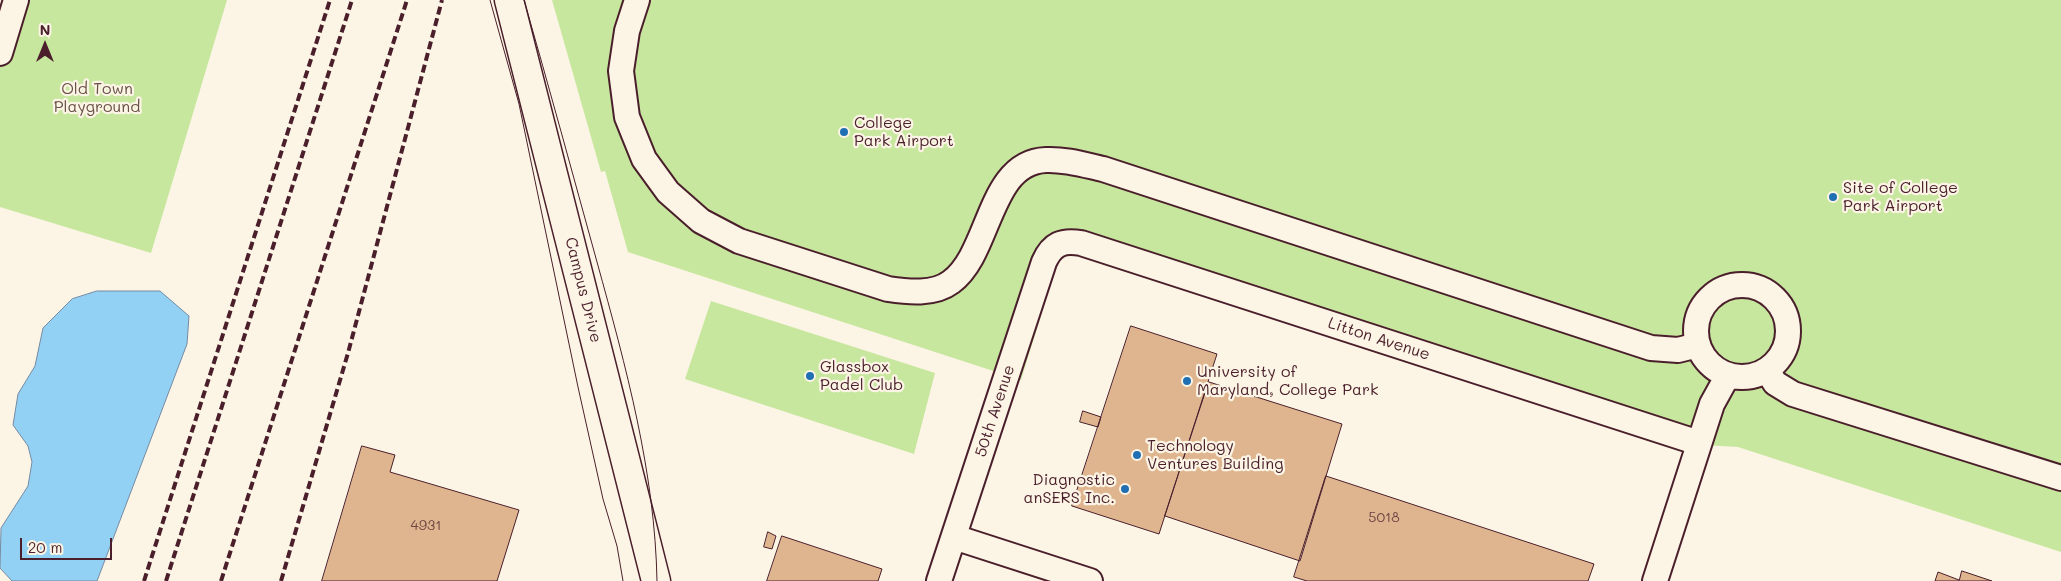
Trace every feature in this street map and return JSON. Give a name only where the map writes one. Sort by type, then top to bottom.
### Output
[{"type":"main road","name":"Campus Drive","points":[[509,0],[656,581]]},
{"type":"street","points":[[0,52],[16,0]]},
{"type":"street","points":[[637,0],[627,31],[621,71],[627,116],[644,159],[668,192],[694,215],[701,221],[739,241],[888,289],[911,292],[933,289],[951,282],[966,267],[977,247],[998,197],[1010,178],[1028,165],[1045,160],[1072,162],[1112,172],[1651,348],[1678,350],[1698,345]]},
{"type":"street","name":"Litton Avenue","points":[[1057,245],[1068,241],[1081,243],[1699,443]]},
{"type":"street","name":"50th Avenue","points":[[939,581],[1044,262],[1048,251],[1057,245]]},
{"type":"street","points":[[1740,284],[1756,286],[1779,302],[1787,317],[1788,336],[1782,356],[1767,370],[1752,376],[1735,378],[1712,367],[1701,356],[1695,333],[1698,313],[1712,294],[1724,287],[1740,284]]},
{"type":"street","points":[[1767,370],[1775,383],[1793,394],[2061,478]]},
{"type":"street","points":[[1655,581],[1712,404],[1728,375]]},
{"type":"street","points":[[954,537],[1090,581]]},
{"type":"green space","name":"Old Town Playground","points":[[16,0],[227,0],[151,253],[0,207],[0,53]]},
{"type":"green space","name":"College Park Airport","points":[[552,0],[2061,0],[2061,552],[1738,447],[1687,444],[1063,244],[1021,380],[628,252],[605,171],[601,172]]},
{"type":"green space","name":"Glassbox Padel Club","points":[[711,301],[935,373],[914,454],[685,379]]},
{"type":"water","points":[[97,291],[160,291],[189,316],[187,344],[97,581],[12,581],[0,568],[1,528],[28,486],[32,462],[28,446],[13,425],[18,394],[35,366],[43,328],[72,299]]},
{"type":"building","name":"Technology Ventures Building","points":[[1131,326],[1217,354],[1159,534],[1072,506]]},
{"type":"building","points":[[1209,382],[1342,424],[1300,561],[1165,516]]},
{"type":"building","points":[[1083,411],[1101,417],[1098,427],[1080,422]]},
{"type":"building","points":[[362,446],[395,455],[390,472],[519,510],[497,581],[322,581]]},
{"type":"building","points":[[1326,476],[1594,564],[1588,581],[1307,581],[1294,577]]},
{"type":"building","points":[[768,532],[776,536],[772,549],[764,547]]},
{"type":"building","points":[[782,536],[882,569],[878,581],[767,581]]},
{"type":"building","points":[[1962,571],[1992,581],[1935,581],[1938,572],[1959,580]]},
{"type":"tram line","points":[[490,0],[519,104],[578,387],[603,499],[617,546],[623,581]]},
{"type":"tram line","points":[[524,0],[608,301],[628,380],[645,460],[651,500],[657,581]]},
{"type":"railway","points":[[144,581],[330,0]]},
{"type":"railway","points":[[166,581],[352,0]]},
{"type":"railway","points":[[221,581],[407,0]]},
{"type":"railway","points":[[281,581],[348,353],[442,0]]},
{"type":"place","name":"College Park Airport","points":[[844,132]]},
{"type":"place","name":"Site of College Park Airport","points":[[1833,197]]},
{"type":"place","name":"Glassbox Padel Club","points":[[810,376]]},
{"type":"place","name":"University of Maryland, College Park","points":[[1187,381]]},
{"type":"place","name":"Technology Ventures Building","points":[[1137,455]]},
{"type":"place","name":"Diagnostic anSERS Inc.","points":[[1125,489]]}]
